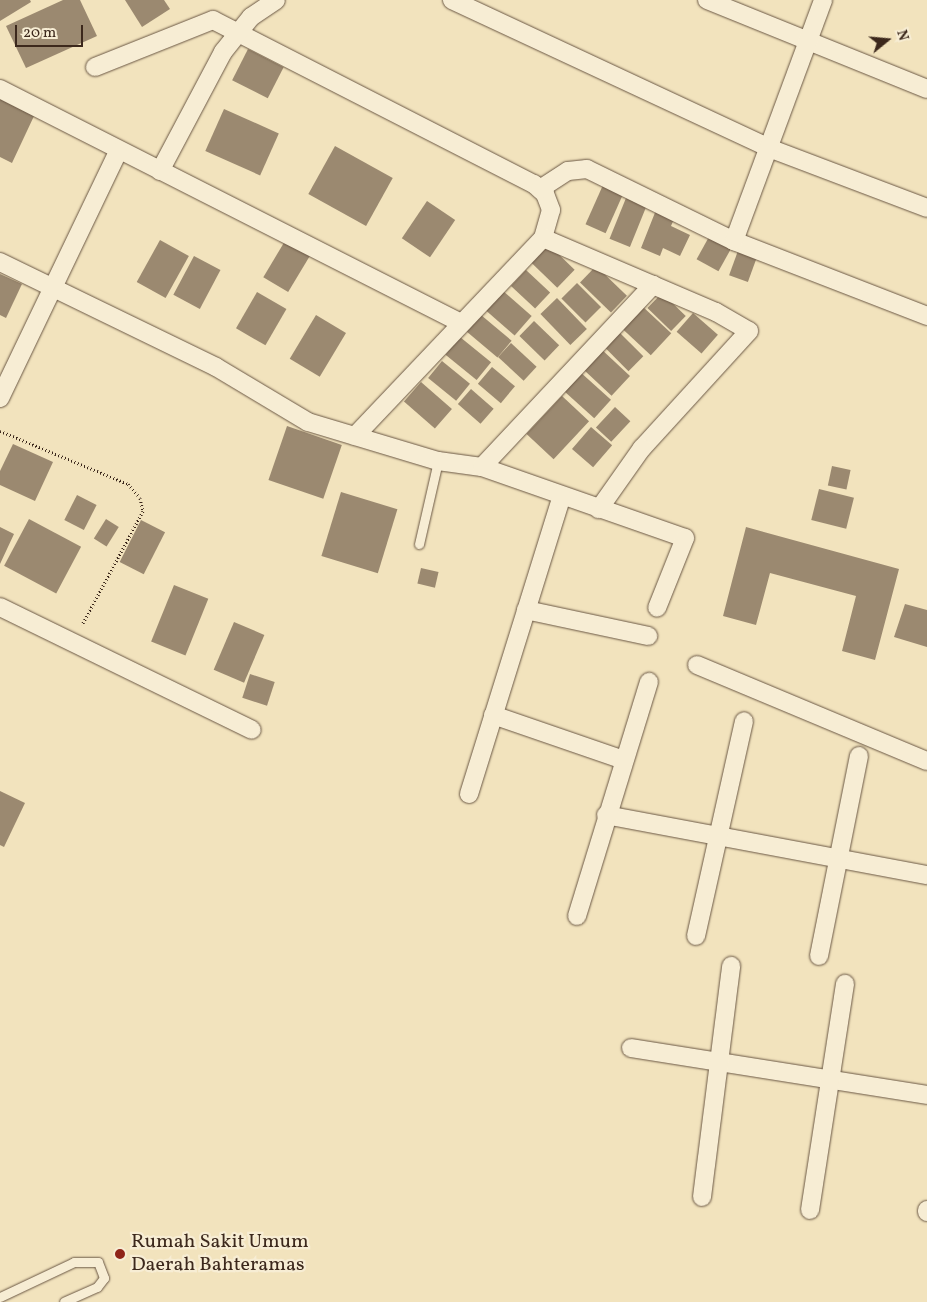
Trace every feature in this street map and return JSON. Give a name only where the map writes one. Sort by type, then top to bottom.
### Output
[{"type":"street","points":[[160,171],[194,103],[238,32],[276,0]]},
{"type":"street","points":[[452,0],[768,148],[927,208]]},
{"type":"street","points":[[707,0],[808,43],[927,89]]},
{"type":"street","points":[[734,241],[823,0]]},
{"type":"street","points":[[96,67],[202,21],[213,20],[540,189],[551,210],[543,238],[355,436]]},
{"type":"street","points":[[0,89],[118,152],[160,171],[461,323]]},
{"type":"street","points":[[0,398],[118,152]]},
{"type":"street","points":[[540,189],[568,171],[587,170],[734,241],[927,316]]},
{"type":"street","points":[[543,238],[653,284],[749,331],[642,448],[599,509]]},
{"type":"street","points":[[0,262],[51,289],[216,368],[308,422],[438,461],[482,467],[686,538],[657,608]]},
{"type":"street","points":[[482,467],[653,284]]},
{"type":"street","points":[[469,794],[562,496]]},
{"type":"street","points":[[0,607],[252,730]]},
{"type":"street","points":[[526,610],[648,636]]},
{"type":"street","points":[[697,665],[927,761]]},
{"type":"street","points":[[577,916],[606,816],[649,682]]},
{"type":"street","points":[[493,715],[624,760]]},
{"type":"street","points":[[696,936],[721,837],[744,721]]},
{"type":"street","points":[[819,956],[859,756]]},
{"type":"street","points":[[606,816],[927,875]]},
{"type":"street","points":[[702,1197],[731,966]]},
{"type":"street","points":[[810,1210],[832,1078],[845,984]]},
{"type":"street","points":[[631,1048],[719,1059],[927,1095]]},
{"type":"lane","points":[[419,544],[438,461]]},
{"type":"lane","points":[[0,1297],[74,1262],[98,1262],[104,1278],[97,1287],[64,1302]]},
{"type":"path","points":[[0,431],[128,484],[140,498],[143,511],[73,642]]},
{"type":"building","points":[[0,0],[30,0],[31,2],[0,21]]},
{"type":"building","points":[[63,0],[80,0],[97,36],[26,68],[6,26]]},
{"type":"building","points":[[125,0],[164,0],[170,9],[142,27]]},
{"type":"building","points":[[248,49],[284,67],[268,98],[232,80]]},
{"type":"building","points":[[0,99],[34,116],[12,163],[0,157]]},
{"type":"building","points":[[224,109],[279,133],[260,175],[205,151]]},
{"type":"building","points":[[335,146],[393,178],[366,226],[308,194]]},
{"type":"building","points":[[603,185],[623,194],[606,233],[586,224]]},
{"type":"building","points":[[626,198],[646,206],[630,247],[610,239]]},
{"type":"building","points":[[427,201],[455,220],[430,257],[402,238]]},
{"type":"building","points":[[658,205],[677,212],[671,226],[690,235],[680,256],[663,248],[660,256],[641,248]]},
{"type":"building","points":[[715,226],[737,238],[718,271],[697,259]]},
{"type":"building","points":[[288,236],[313,251],[288,292],[263,277]]},
{"type":"building","points":[[160,240],[189,256],[166,298],[137,282]]},
{"type":"building","points":[[548,244],[575,270],[557,288],[531,262]]},
{"type":"building","points":[[739,248],[758,255],[748,282],[729,275]]},
{"type":"building","points":[[194,256],[220,270],[200,309],[173,295]]},
{"type":"building","points":[[596,266],[627,296],[611,312],[580,283]]},
{"type":"building","points":[[526,270],[550,293],[535,309],[511,286]]},
{"type":"building","points":[[0,274],[22,284],[6,318],[0,315]]},
{"type":"building","points":[[577,283],[601,307],[585,323],[561,299]]},
{"type":"building","points":[[503,291],[532,316],[515,336],[486,311]]},
{"type":"building","points":[[257,292],[286,309],[265,345],[236,328]]},
{"type":"building","points":[[662,293],[686,316],[671,331],[647,308]]},
{"type":"building","points":[[557,298],[587,329],[570,345],[540,314]]},
{"type":"building","points":[[642,306],[671,333],[651,355],[622,328]]},
{"type":"building","points":[[693,313],[718,335],[702,354],[677,332]]},
{"type":"building","points":[[316,315],[346,333],[320,377],[290,359]]},
{"type":"building","points":[[481,315],[512,341],[498,358],[467,332]]},
{"type":"building","points":[[534,321],[559,345],[545,360],[519,336]]},
{"type":"building","points":[[620,333],[643,356],[628,371],[605,348]]},
{"type":"building","points":[[460,337],[491,362],[477,380],[446,355]]},
{"type":"building","points":[[511,343],[537,367],[524,381],[498,357]]},
{"type":"building","points":[[600,348],[630,376],[612,396],[582,368]]},
{"type":"building","points":[[442,361],[470,384],[456,401],[428,378]]},
{"type":"building","points":[[492,367],[515,386],[501,403],[478,384]]},
{"type":"building","points":[[579,371],[611,400],[594,418],[562,390]]},
{"type":"building","points":[[421,382],[452,409],[435,429],[404,402]]},
{"type":"building","points":[[471,389],[494,409],[481,424],[458,404]]},
{"type":"building","points":[[562,396],[589,421],[554,459],[527,434]]},
{"type":"building","points":[[615,407],[630,421],[611,442],[596,427]]},
{"type":"building","points":[[287,426],[342,445],[323,499],[268,480]]},
{"type":"building","points":[[591,427],[612,445],[593,467],[572,449]]},
{"type":"building","points":[[13,444],[53,462],[35,501],[0,485],[0,471]]},
{"type":"building","points":[[832,466],[851,470],[846,490],[828,486]]},
{"type":"building","points":[[819,489],[854,498],[846,529],[811,520]]},
{"type":"building","points":[[341,492],[397,509],[378,573],[321,556]]},
{"type":"building","points":[[77,495],[97,505],[84,530],[64,520]]},
{"type":"building","points":[[29,519],[81,547],[56,593],[4,566]]},
{"type":"building","points":[[106,519],[119,527],[107,546],[94,539]]},
{"type":"building","points":[[141,520],[165,532],[144,574],[120,562]]},
{"type":"building","points":[[0,527],[14,534],[0,564]]},
{"type":"building","points":[[746,527],[899,569],[875,660],[842,651],[856,596],[770,573],[756,625],[723,616]]},
{"type":"building","points":[[421,568],[439,572],[435,588],[417,584]]},
{"type":"building","points":[[174,585],[208,599],[185,655],[151,642]]},
{"type":"building","points":[[905,604],[927,610],[927,647],[894,637]]},
{"type":"building","points":[[234,622],[264,635],[244,683],[214,670]]},
{"type":"building","points":[[250,674],[275,682],[267,706],[242,698]]},
{"type":"building","points":[[0,791],[25,803],[4,847],[0,845]]},
{"type":"place","name":"Rumah Sakit Umum Daerah Bahteramas","points":[[120,1254]]}]
